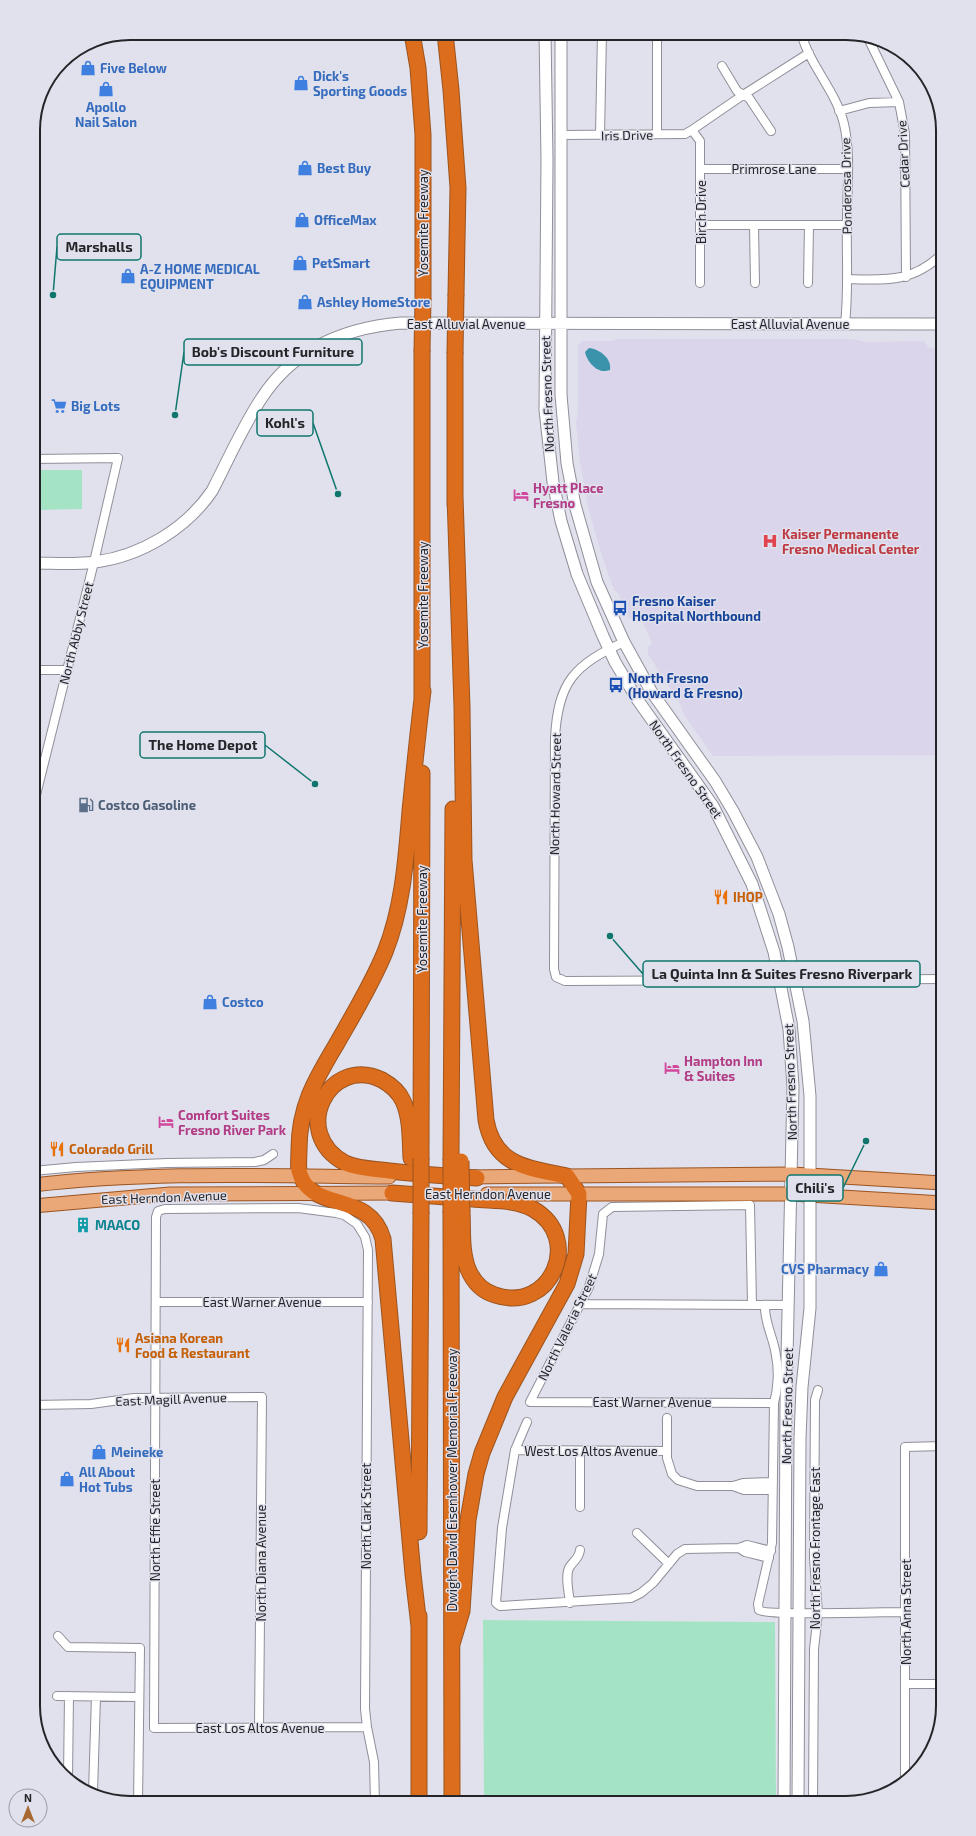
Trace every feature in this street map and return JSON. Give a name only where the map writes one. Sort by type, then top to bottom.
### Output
[{"type":"highway","name":"Yosemite Freeway","points":[[413,40],[418,68],[423,135],[422,691],[416,1158]]},
{"type":"highway","points":[[446,40],[458,188],[455,354],[455,496],[462,707],[464,860],[486,1120],[492,1142],[506,1157],[524,1167],[567,1176],[579,1194],[576,1254],[567,1284],[505,1397],[488,1435],[478,1467],[468,1520],[462,1611],[452,1644]]},
{"type":"highway","name":"Dwight David Eisenhower Memorial Freeway","points":[[452,1796],[452,1644],[457,1212],[453,931],[455,496]]},
{"type":"highway","points":[[419,1626],[383,1239],[374,1220],[363,1211],[349,1205],[328,1200],[310,1190],[301,1176],[299,1169],[299,1140],[302,1117],[307,1097],[317,1076],[375,974],[386,950],[397,914],[405,868],[422,691]]},
{"type":"highway","points":[[419,1796],[418,1408],[416,1214],[416,1158],[403,1101],[391,1085],[371,1076],[355,1076],[337,1083],[326,1093],[318,1114],[319,1132],[327,1149],[344,1162],[356,1167],[399,1172],[477,1178]]},
{"type":"highway","points":[[392,1193],[512,1202],[533,1209],[548,1222],[556,1237],[558,1261],[550,1277],[538,1290],[522,1297],[505,1298],[494,1295],[483,1289],[471,1276],[466,1264],[457,1212]]},
{"type":"main road","name":"North Fresno Street","points":[[545,40],[545,410],[553,482],[566,539],[577,574],[609,649],[637,699],[713,806],[752,884],[765,921],[781,980],[789,1029],[792,1065],[792,1194],[786,1403],[784,1796]]},
{"type":"main road","points":[[554,40],[556,100],[561,135]]},
{"type":"main road","name":"North Fresno Street","points":[[561,40],[562,415],[571,484],[584,539],[598,582],[624,642],[651,691],[711,775],[733,811],[757,857],[779,914],[796,980],[807,1057],[810,1096],[810,1308],[800,1424],[798,1796]]},
{"type":"main road","points":[[546,110],[553,146],[553,200],[554,205],[561,211]]},
{"type":"main road","name":"East Alluvial Avenue","points":[[40,564],[94,562],[123,556],[143,548],[173,531],[187,520],[204,503],[212,491],[261,398],[280,375],[318,345],[345,333],[377,325],[400,323],[936,324]]},
{"type":"main road","points":[[765,921],[774,927],[787,972],[796,980]]},
{"type":"main road","points":[[781,980],[787,983],[790,988],[799,1049],[807,1057]]},
{"type":"main road","name":"East Herndon Avenue","points":[[40,1184],[113,1177],[189,1175],[477,1178],[810,1174],[936,1182]]},
{"type":"main road","name":"East Herndon Avenue","points":[[40,1205],[170,1194],[392,1193],[810,1194],[936,1203]]},
{"type":"street","points":[[600,135],[602,40]]},
{"type":"street","points":[[657,40],[657,134]]},
{"type":"street","name":"Ponderosa Drive","points":[[804,40],[844,123],[847,169],[847,279],[845,324]]},
{"type":"street","name":"Cedar Drive","points":[[871,44],[899,102],[905,134],[906,277]]},
{"type":"street","name":"Iris Drive","points":[[561,135],[685,134],[742,95],[809,53]]},
{"type":"street","points":[[722,66],[738,91],[742,95],[749,98],[771,131]]},
{"type":"street","points":[[839,110],[870,103],[899,102]]},
{"type":"street","name":"Birch Drive","points":[[692,130],[700,141],[700,283]]},
{"type":"street","name":"Primrose Lane","points":[[701,169],[847,169]]},
{"type":"street","points":[[701,225],[847,225]]},
{"type":"street","points":[[754,225],[755,282]]},
{"type":"street","points":[[808,283],[809,225]]},
{"type":"street","points":[[847,279],[891,280],[906,277],[931,265],[936,260]]},
{"type":"street","name":"North Abby Street","points":[[40,459],[118,458],[67,670],[40,764]]},
{"type":"street","name":"North Howard Street","points":[[624,642],[588,661],[572,676],[564,691],[557,717],[555,746],[554,969],[556,977],[564,981],[781,980]]},
{"type":"street","points":[[40,670],[67,670]]},
{"type":"street","points":[[796,980],[936,979]]},
{"type":"street","points":[[40,1170],[76,1167],[167,1163],[255,1162],[264,1160],[273,1154]]},
{"type":"street","name":"North Valeria Street","points":[[530,1402],[582,1304],[596,1268],[600,1247],[603,1214],[612,1207],[750,1205],[752,1304]]},
{"type":"street","name":"North Effie Street","points":[[154,1728],[156,1217],[158,1211],[165,1209],[298,1208],[344,1215],[357,1224],[361,1230]]},
{"type":"street","name":"North Clark Street","points":[[361,1230],[368,1243],[365,1701],[367,1727],[374,1762],[375,1796]]},
{"type":"street","name":"East Warner Avenue","points":[[156,1302],[368,1302]]},
{"type":"street","points":[[582,1304],[765,1304],[789,1306]]},
{"type":"street","points":[[765,1304],[764,1314],[777,1357],[776,1395],[774,1403],[770,1554],[758,1607],[763,1612],[785,1613],[906,1612]]},
{"type":"street","name":"North Fresno Frontage East","points":[[814,1796],[814,1650],[818,1613],[814,1558],[815,1400],[818,1390]]},
{"type":"street","name":"East Magill Avenue","points":[[40,1404],[91,1404],[134,1398],[262,1397]]},
{"type":"street","name":"North Diana Avenue","points":[[259,1728],[262,1397]]},
{"type":"street","name":"East Warner Avenue","points":[[530,1402],[774,1403]]},
{"type":"street","points":[[667,1418],[666,1451],[669,1467],[678,1480],[697,1486],[733,1486],[744,1490],[772,1486]]},
{"type":"street","points":[[527,1422],[515,1450],[502,1528],[496,1602],[500,1606],[570,1603],[631,1598],[641,1593],[653,1583],[677,1554],[685,1549],[739,1548],[747,1545],[770,1554]]},
{"type":"street","name":"North Anna Street","points":[[905,1774],[905,1447],[936,1446]]},
{"type":"street","name":"West Los Altos Avenue","points":[[515,1450],[666,1451]]},
{"type":"street","points":[[580,1451],[580,1507]]},
{"type":"street","points":[[637,1533],[669,1564]]},
{"type":"street","points":[[570,1603],[568,1572],[570,1567],[579,1557],[580,1550]]},
{"type":"street","points":[[58,1636],[68,1647],[140,1648],[138,1796]]},
{"type":"street","points":[[905,1684],[936,1684]]},
{"type":"street","points":[[57,1696],[139,1697]]},
{"type":"street","points":[[68,1772],[69,1696]]},
{"type":"street","points":[[93,1788],[96,1697]]},
{"type":"street","name":"East Los Altos Avenue","points":[[154,1728],[367,1727]]},
{"type":"shaded area","name":"Kaiser Permanente Fresno Medical Center","points":[[617,339],[852,339],[865,342],[924,341],[929,348],[936,348],[936,755],[713,756],[684,715],[680,704],[648,654],[648,647],[652,643],[641,618],[634,620],[629,618],[618,593],[614,590],[601,553],[589,511],[580,462],[576,423],[578,411],[578,346],[582,341],[612,341]]},
{"type":"green space","points":[[40,470],[82,470],[82,509],[40,510]]},
{"type":"green space","points":[[483,1620],[775,1622],[776,1796],[484,1796]]},
{"type":"water","points":[[589,348],[601,352],[607,358],[610,370],[601,371],[594,367],[586,356],[585,352]]},
{"type":"place","name":"Five Below","points":[[88,68]]},
{"type":"place","name":"Dick's Sporting Goods","points":[[301,83]]},
{"type":"place","name":"Apollo Nail Salon","points":[[106,89]]},
{"type":"place","name":"Best Buy","points":[[305,168]]},
{"type":"place","name":"OfficeMax","points":[[302,220]]},
{"type":"place","name":"PetSmart","points":[[300,263]]},
{"type":"place","name":"A-Z HOME MEDICAL EQUIPMENT","points":[[128,276]]},
{"type":"place","name":"Marshalls","points":[[53,295]]},
{"type":"place","name":"Ashley HomeStore","points":[[305,302]]},
{"type":"place","name":"Big Lots","points":[[59,406]]},
{"type":"place","name":"Bob's Discount Furniture","points":[[175,415]]},
{"type":"place","name":"Kohl's","points":[[338,494]]},
{"type":"place","name":"Hyatt Place Fresno","points":[[521,495]]},
{"type":"place","name":"Kaiser Permanente Fresno Medical Center","points":[[770,541]]},
{"type":"place","name":"Fresno Kaiser Hospital Northbound","points":[[620,608]]},
{"type":"place","name":"North Fresno (Howard & Fresno)","points":[[616,685]]},
{"type":"place","name":"The Home Depot","points":[[315,784]]},
{"type":"place","name":"Costco Gasoline","points":[[86,805]]},
{"type":"place","name":"IHOP","points":[[721,897]]},
{"type":"place","name":"La Quinta Inn & Suites Fresno Riverpark","points":[[610,936]]},
{"type":"place","name":"Costco","points":[[210,1002]]},
{"type":"place","name":"Hampton Inn & Suites","points":[[672,1068]]},
{"type":"place","name":"Comfort Suites Fresno River Park","points":[[166,1122]]},
{"type":"place","name":"Chili's","points":[[866,1141]]},
{"type":"place","name":"Colorado Grill","points":[[57,1149]]},
{"type":"place","name":"MAACO","points":[[83,1225]]},
{"type":"place","name":"CVS Pharmacy","points":[[881,1269]]},
{"type":"place","name":"Asiana Korean Food & Restaurant","points":[[123,1345]]},
{"type":"place","name":"Meineke","points":[[99,1452]]},
{"type":"place","name":"All About Hot Tubs","points":[[67,1479]]}]
